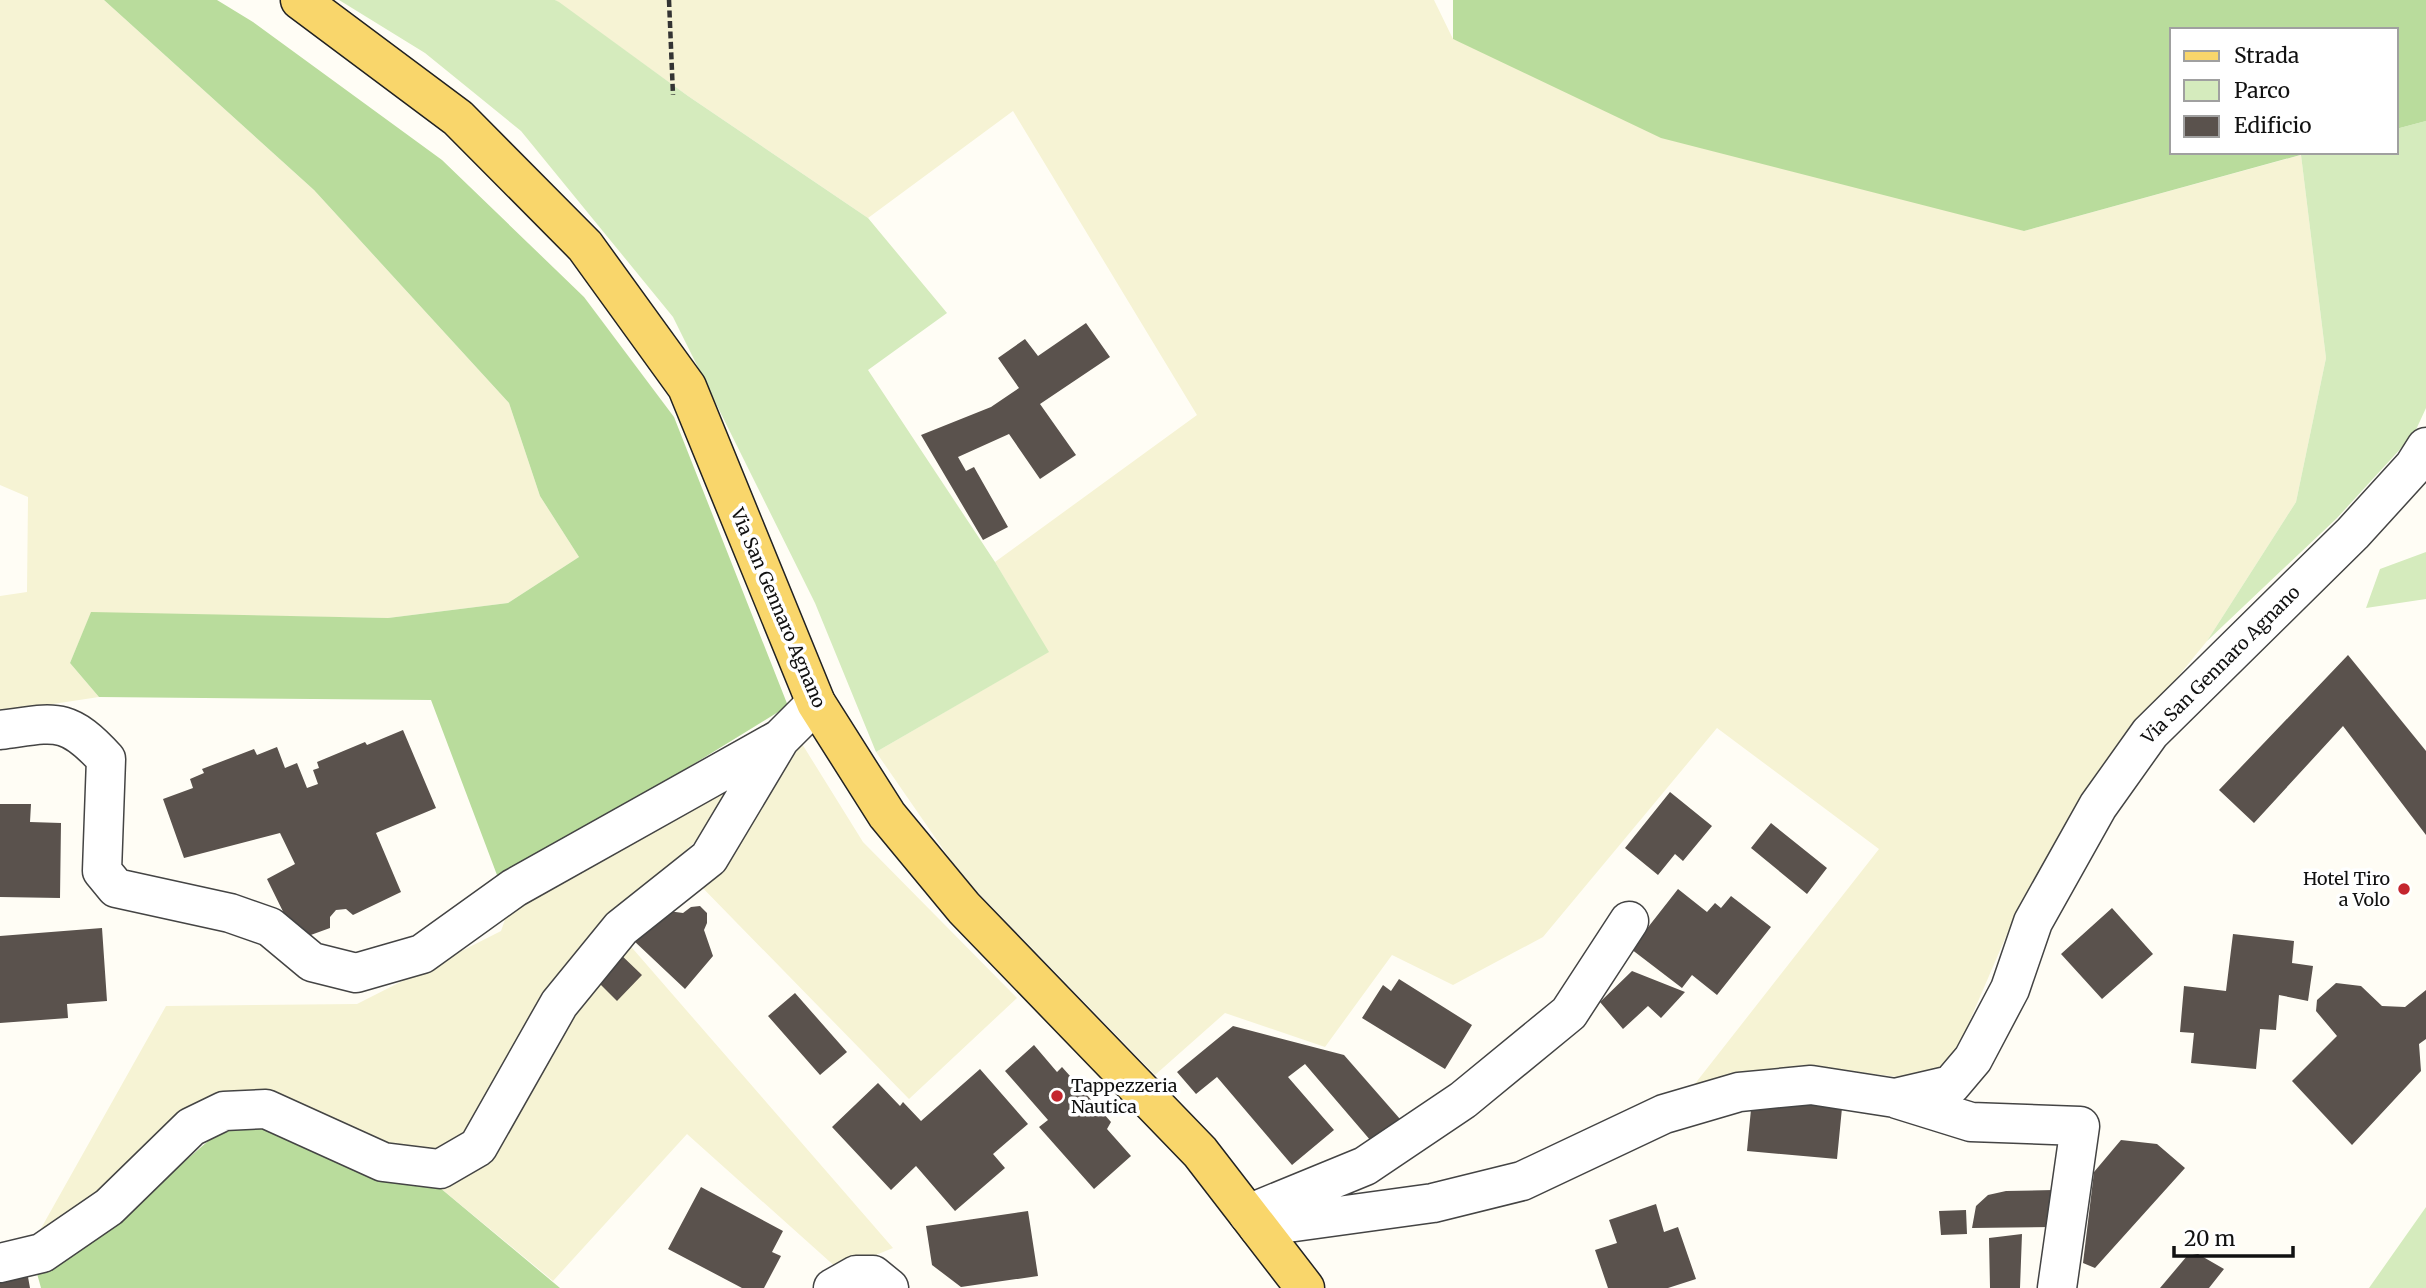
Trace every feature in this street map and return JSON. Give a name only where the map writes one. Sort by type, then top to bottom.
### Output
[{"type":"main road","name":"Via San Gennaro Agnano","points":[[300,0],[458,118],[585,246],[687,387],[816,703],[887,815],[964,908],[1200,1152],[1305,1288]]},
{"type":"street","name":"Via San Gennaro Agnano","points":[[1253,1221],[1433,1203],[1522,1181],[1664,1114],[1739,1092],[1811,1085],[1895,1098],[1951,1086],[1973,1059],[2010,989],[2033,922],[2098,806],[2150,733],[2353,533],[2414,466],[2426,447]]},
{"type":"street","points":[[0,1263],[42,1253],[109,1208],[191,1127],[224,1111],[266,1109],[383,1162],[440,1170],[478,1147],[559,1004],[621,928],[709,858],[780,739],[816,703]]},
{"type":"street","points":[[0,730],[55,723],[85,735],[106,758],[102,871],[116,888],[230,913],[270,927],[312,962],[356,973],[422,954],[514,888],[780,739]]},
{"type":"street","points":[[1253,1221],[1365,1166],[1463,1100],[1569,1013],[1629,921]]},
{"type":"street","points":[[1895,1098],[1971,1122],[2080,1126],[2057,1288]]},
{"type":"street","points":[[833,1288],[856,1275],[873,1275],[889,1288]]},
{"type":"path","points":[[669,0],[673,94]]},
{"type":"shaded area","points":[[0,0],[104,0],[314,190],[509,403],[540,496],[579,557],[508,603],[388,618],[91,613],[70,663],[99,697],[0,712],[0,596],[27,592],[28,497],[0,485]]},
{"type":"shaded area","points":[[555,0],[1434,0],[1453,39],[2024,231],[2301,155],[2326,358],[2296,502],[2207,641],[2097,776],[2010,927],[1952,1062],[1922,1080],[1803,1065],[1694,1085],[1879,849],[1717,728],[1543,937],[1453,985],[1392,955],[1325,1047],[1225,1013],[1155,1075],[961,875],[876,752],[1048,652],[995,562],[1197,415],[1013,111],[868,218],[688,96]]},
{"type":"shaded area","points":[[799,739],[863,842],[1017,998],[909,1099],[694,879],[745,837]]},
{"type":"shaded area","points":[[741,774],[710,827],[586,947],[477,1130],[449,1150],[403,1152],[258,1097],[30,1248],[166,1006],[357,1004],[501,931],[509,908]]},
{"type":"shaded area","points":[[627,942],[893,1248],[839,1270],[687,1134],[553,1281],[427,1177],[572,1002]]},
{"type":"green space","points":[[104,0],[217,0],[253,22],[442,160],[584,297],[674,417],[788,706],[500,883],[431,700],[99,697],[70,663],[91,612],[388,618],[508,603],[579,557],[540,496],[509,403],[314,190]]},
{"type":"green space","points":[[339,0],[555,0],[688,96],[868,218],[947,313],[868,370],[995,562],[1049,652],[876,752],[815,603],[673,317],[521,131],[425,53]]},
{"type":"green space","points":[[1453,0],[2426,0],[2426,121],[2398,128],[2398,28],[2170,28],[2170,154],[2304,154],[2024,231],[1661,138],[1453,39]]},
{"type":"green space","points":[[2426,121],[2426,408],[2414,434],[2337,518],[2207,641],[2296,502],[2326,358],[2301,155],[2398,154],[2398,128]]},
{"type":"green space","points":[[2426,552],[2426,599],[2366,608],[2380,569]]},
{"type":"green space","points":[[269,1127],[427,1177],[560,1288],[41,1288],[30,1248],[120,1217],[221,1130]]},
{"type":"green space","points":[[2426,1207],[2426,1288],[2369,1288]]},
{"type":"building","points":[[1086,323],[1110,357],[1040,404],[1076,455],[1040,479],[1009,434],[958,457],[966,471],[974,467],[1008,527],[983,540],[921,435],[991,407],[1019,388],[998,358],[1025,339],[1038,356]]},
{"type":"building","points":[[2348,655],[2426,751],[2426,835],[2343,726],[2254,823],[2219,790]]},
{"type":"building","points":[[403,730],[436,808],[376,833],[401,892],[353,915],[346,909],[336,910],[330,917],[330,928],[297,940],[267,879],[295,864],[280,833],[184,858],[163,799],[193,788],[190,779],[204,773],[202,769],[254,749],[257,755],[277,747],[285,768],[297,763],[307,788],[318,784],[313,770],[319,768],[317,762]]},
{"type":"building","points":[[1670,792],[1712,826],[1683,861],[1675,854],[1658,875],[1625,848]]},
{"type":"building","points":[[0,804],[31,804],[30,822],[61,823],[60,898],[0,897]]},
{"type":"building","points":[[1771,823],[1827,868],[1807,894],[1751,848]]},
{"type":"building","points":[[1678,889],[1707,912],[1715,903],[1721,908],[1731,896],[1771,927],[1717,995],[1692,975],[1682,988],[1631,949]]},
{"type":"building","points":[[700,906],[707,913],[704,930],[713,956],[685,989],[633,940],[661,910],[683,913],[691,907]]},
{"type":"building","points":[[2112,908],[2153,954],[2102,999],[2061,954]]},
{"type":"building","points":[[102,928],[107,1001],[67,1004],[68,1018],[0,1023],[0,936]]},
{"type":"building","points":[[2233,934],[2294,941],[2292,963],[2313,966],[2308,1001],[2279,995],[2276,1030],[2260,1029],[2256,1069],[2191,1063],[2194,1033],[2180,1032],[2184,986],[2226,991]]},
{"type":"building","points":[[618,952],[642,975],[617,1001],[593,977]]},
{"type":"building","points":[[1632,971],[1685,992],[1661,1018],[1648,1006],[1623,1029],[1600,1002]]},
{"type":"building","points":[[1399,979],[1472,1025],[1445,1069],[1362,1018],[1383,985],[1391,991]]},
{"type":"building","points":[[2336,983],[2361,986],[2382,1006],[2405,1007],[2426,990],[2426,1039],[2419,1044],[2421,1071],[2352,1145],[2292,1081],[2337,1036],[2316,1011],[2317,1000]]},
{"type":"building","points":[[795,993],[847,1052],[820,1075],[768,1016]]},
{"type":"building","points":[[1233,1026],[1344,1055],[1400,1119],[1371,1141],[1305,1064],[1288,1077],[1334,1130],[1292,1165],[1217,1077],[1196,1094],[1177,1072]]},
{"type":"building","name":"Tappezzeria Nautica","points":[[1034,1045],[1057,1072],[1062,1067],[1111,1122],[1107,1129],[1131,1156],[1094,1189],[1039,1127],[1048,1120],[1005,1071]]},
{"type":"building","points":[[980,1069],[1028,1124],[993,1154],[1005,1168],[955,1211],[916,1166],[891,1190],[832,1127],[878,1083],[900,1106],[903,1102],[921,1121]]},
{"type":"building","points":[[1752,1099],[1842,1108],[1837,1159],[1747,1151]]},
{"type":"building","points":[[2121,1140],[2157,1144],[2185,1168],[2095,1268],[2083,1263],[2094,1172]]},
{"type":"building","points":[[701,1187],[783,1231],[772,1252],[781,1256],[764,1288],[742,1288],[668,1249]]},
{"type":"building","points":[[2054,1190],[2053,1227],[1972,1228],[1976,1206],[1988,1195],[2006,1191]]},
{"type":"building","points":[[1656,1204],[1664,1232],[1678,1227],[1696,1279],[1668,1288],[1608,1288],[1595,1250],[1617,1243],[1609,1220]]},
{"type":"building","points":[[1966,1210],[1967,1234],[1941,1235],[1939,1211]]},
{"type":"building","points":[[1028,1211],[1038,1276],[961,1287],[932,1265],[926,1226]]},
{"type":"building","points":[[2022,1234],[2020,1288],[1990,1288],[1989,1238]]},
{"type":"building","points":[[2198,1254],[2224,1269],[2209,1288],[2160,1288],[2187,1256]]},
{"type":"building","points":[[28,1277],[30,1288],[0,1288],[0,1280]]},
{"type":"place","name":"Hotel Tiro a Volo","points":[[2404,889]]},
{"type":"place","name":"Tappezzeria Nautica","points":[[1057,1096]]}]
